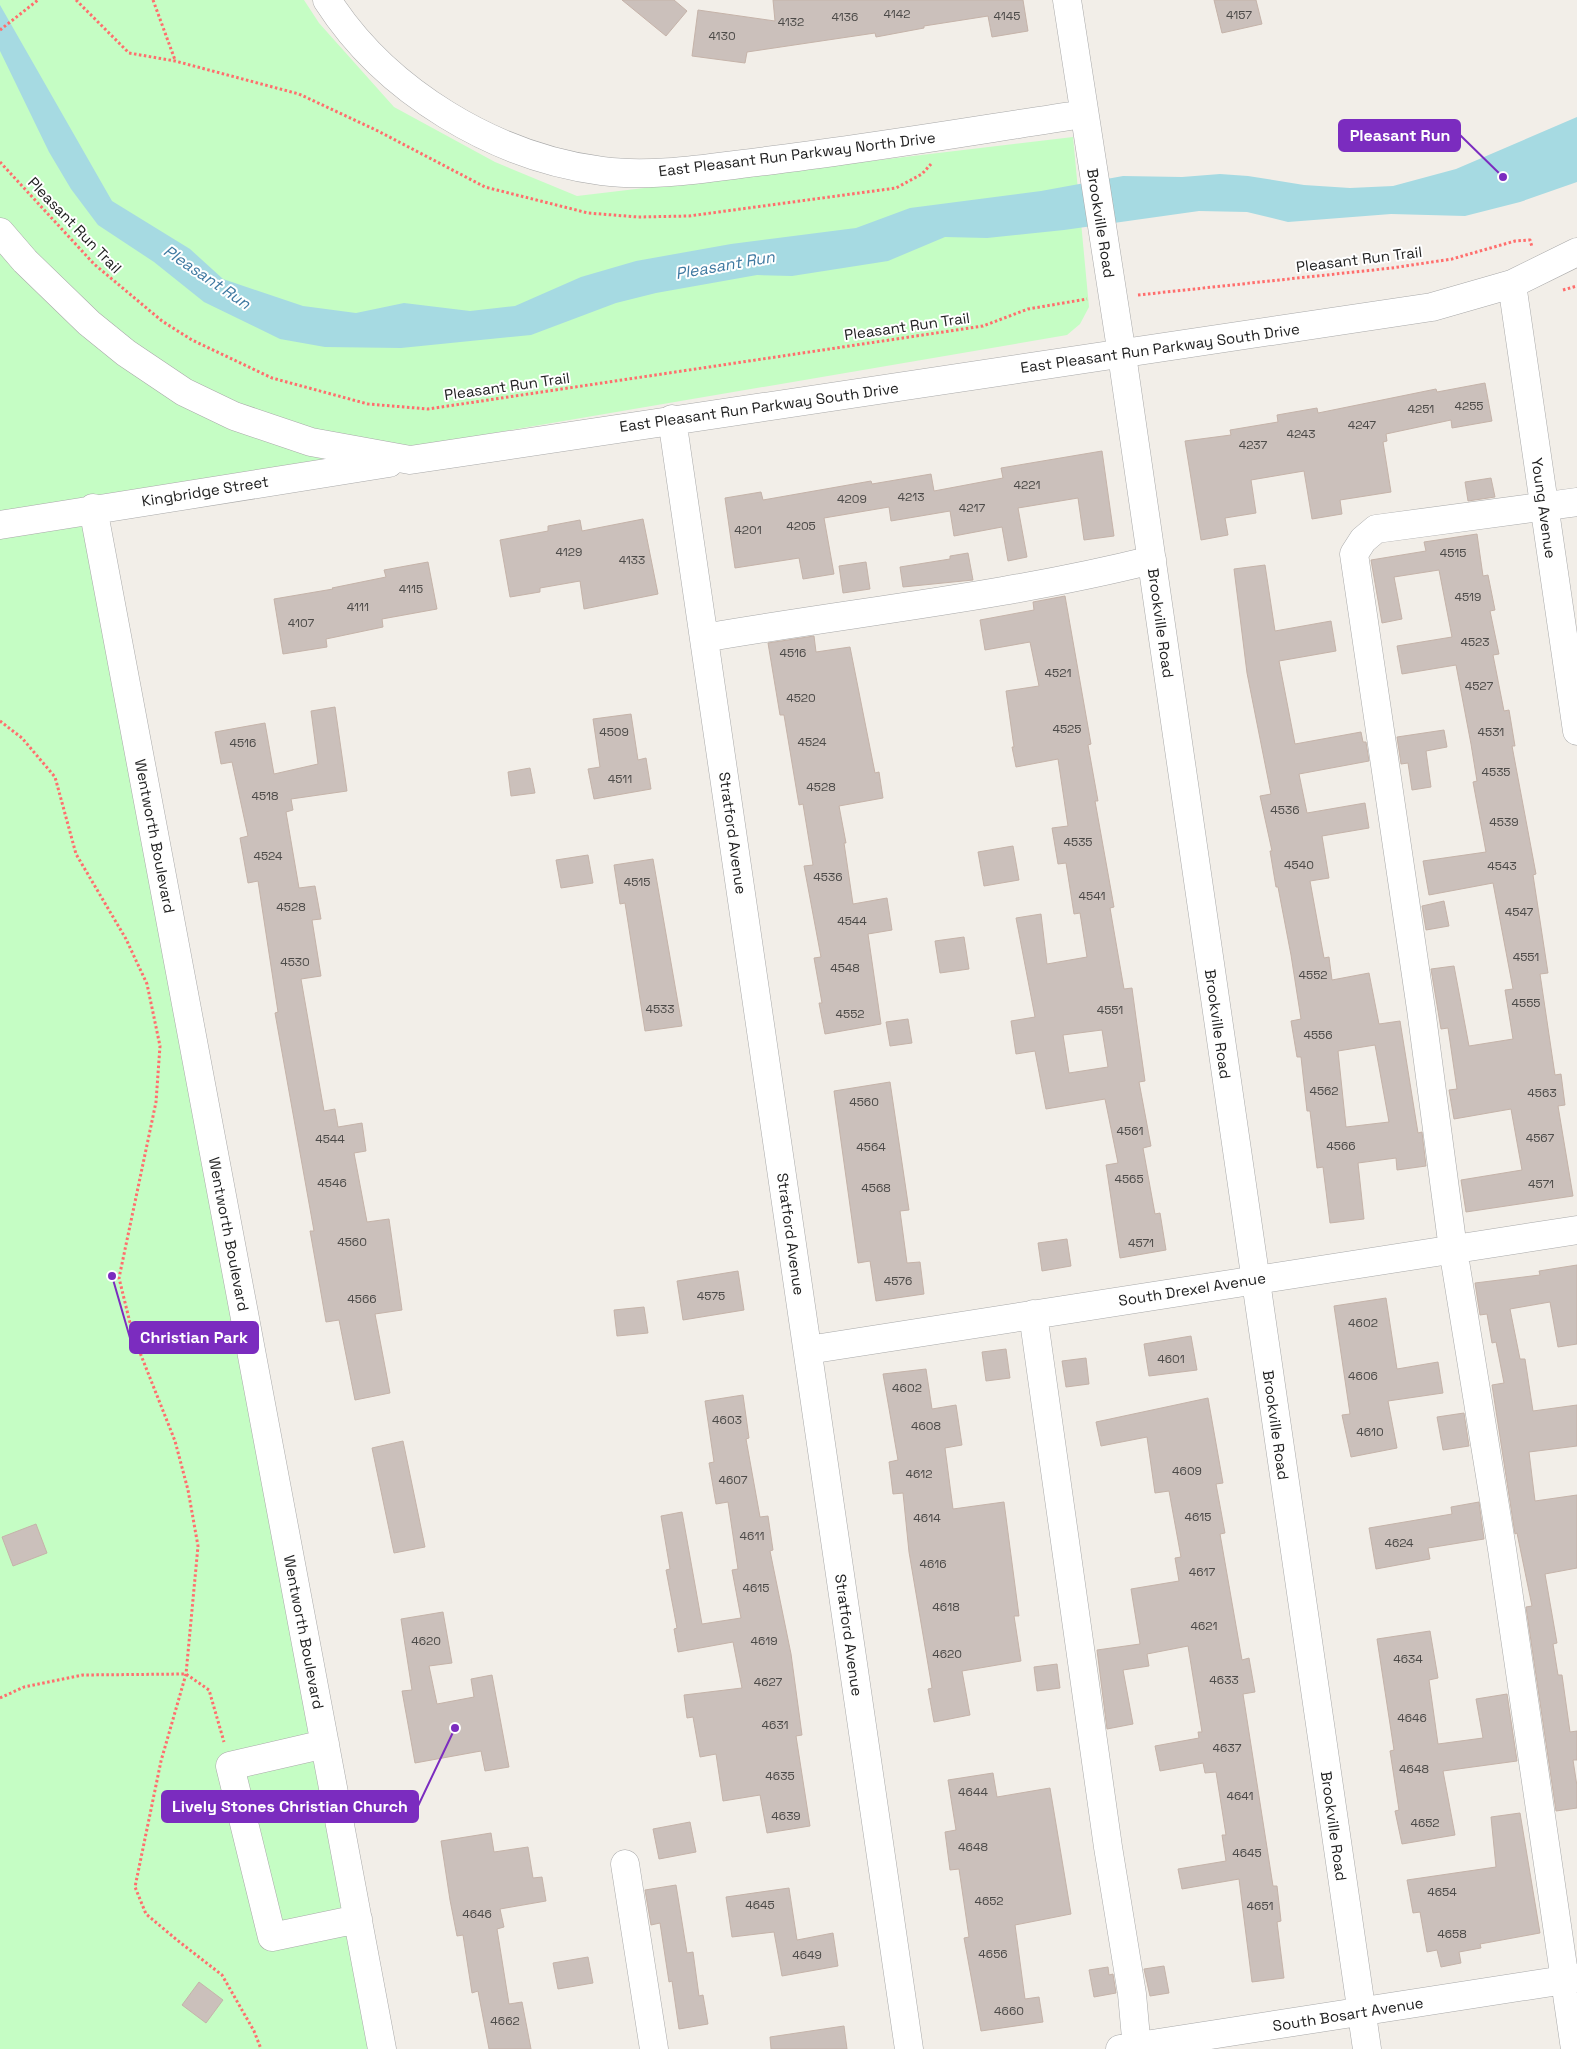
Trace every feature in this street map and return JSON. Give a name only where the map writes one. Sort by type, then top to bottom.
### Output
[{"type":"street","name":"East Pleasant Run Parkway North Drive","points":[[327,0],[347,28],[370,53],[406,86],[451,117],[513,148],[558,162],[597,170],[655,171],[728,165],[856,150],[1084,114]]},
{"type":"street","name":"Brookville Road","points":[[1067,0],[1092,162],[1105,291],[1122,355],[1367,2049]]},
{"type":"street","name":"East Pleasant Run Parkway South Drive","points":[[0,232],[26,261],[89,323],[126,354],[184,392],[234,416],[311,442],[410,460],[672,419],[1122,355],[1432,307],[1512,284],[1544,270],[1577,252]]},
{"type":"street","name":"Young Avenue","points":[[1512,284],[1577,731]]},
{"type":"street","name":"Stratford Avenue","points":[[672,419],[909,2049]]},
{"type":"street","name":"Kingbridge Street","points":[[0,525],[93,508],[410,460]]},
{"type":"street","points":[[1575,2049],[1571,1979],[1453,1249],[1354,554],[1363,540],[1376,529],[1544,508],[1577,502]]},
{"type":"street","name":"Wentworth Boulevard","points":[[93,508],[382,2049]]},
{"type":"street","points":[[704,638],[847,614],[975,598],[1084,577],[1152,560]]},
{"type":"street","name":"South Drexel Avenue","points":[[808,1350],[1577,1230]]},
{"type":"street","points":[[1033,1314],[1106,1828],[1132,1994],[1131,2048]]},
{"type":"street","points":[[325,1744],[230,1766],[272,1937],[358,1919]]},
{"type":"street","points":[[625,1864],[654,2049]]},
{"type":"street","name":"South Bosart Avenue","points":[[1131,2048],[1571,1979]]},
{"type":"path","points":[[0,30],[38,0]]},
{"type":"path","points":[[154,0],[175,61]]},
{"type":"path","name":"Pleasant Run Trail","points":[[0,162],[94,264],[169,326],[192,340],[272,378],[368,404],[428,409],[983,326],[1028,309],[1105,291],[1392,268],[1452,259],[1515,241],[1530,240],[1553,287],[1562,290],[1577,286]]},
{"type":"path","points":[[0,721],[22,738],[55,777],[76,854],[126,939],[147,984],[160,1046],[156,1102],[119,1278],[133,1335],[175,1441],[188,1490],[198,1546],[186,1674],[161,1761],[135,1887],[146,1914],[222,1975],[254,2031],[261,2049]]},
{"type":"path","points":[[0,1698],[24,1687],[83,1675],[186,1674],[209,1690],[224,1746]]},
{"type":"green space","points":[[0,0],[304,0],[319,23],[394,107],[495,162],[577,196],[1073,137],[1089,307],[1080,324],[1067,335],[79,504],[371,2049],[0,2049]]},
{"type":"water","name":"Pleasant Run","points":[[0,5],[112,201],[190,249],[223,279],[303,306],[356,313],[404,303],[470,311],[515,306],[581,277],[636,261],[731,244],[856,228],[910,208],[1041,191],[1123,176],[1182,177],[1220,174],[1248,176],[1304,185],[1350,188],[1393,186],[1456,169],[1577,117],[1577,182],[1520,202],[1465,216],[1391,214],[1288,222],[1247,212],[1199,211],[1064,230],[987,238],[945,237],[888,261],[792,276],[757,275],[656,293],[616,303],[531,335],[401,348],[325,347],[280,339],[204,302],[154,262],[98,225],[71,189],[49,152],[0,51]]},
{"type":"building","points":[[622,0],[674,0],[687,11],[666,36]]},
{"type":"building","points":[[773,0],[1023,0],[1028,31],[992,37],[988,16],[924,26],[924,28],[876,37],[875,33],[747,52],[745,63],[692,56],[698,10],[775,21]]},
{"type":"building","points":[[1214,0],[1256,0],[1262,24],[1222,33]]},
{"type":"building","points":[[1485,383],[1492,421],[1452,428],[1451,420],[1386,434],[1387,441],[1383,442],[1391,492],[1340,500],[1342,514],[1312,519],[1304,471],[1251,480],[1256,513],[1225,518],[1228,535],[1201,540],[1185,441],[1231,435],[1230,430],[1278,422],[1277,415],[1317,408],[1318,413],[1436,389],[1437,392]]},
{"type":"building","points":[[1102,451],[1114,536],[1084,540],[1078,498],[1018,508],[1027,557],[1008,561],[1002,527],[954,536],[950,511],[891,521],[889,507],[824,518],[834,574],[803,579],[799,558],[735,568],[725,498],[761,492],[763,500],[871,481],[872,484],[931,474],[934,491],[1003,478],[1001,468]]},
{"type":"building","points":[[1491,478],[1495,497],[1468,501],[1465,482]]},
{"type":"building","points":[[643,519],[658,594],[584,609],[580,581],[540,588],[540,592],[510,597],[500,540],[548,531],[548,526],[580,520],[582,531]]},
{"type":"building","points":[[1477,534],[1483,576],[1488,575],[1495,610],[1490,611],[1499,654],[1493,655],[1504,711],[1509,710],[1515,746],[1512,746],[1536,874],[1533,875],[1548,973],[1540,974],[1555,1075],[1561,1074],[1565,1105],[1558,1106],[1573,1196],[1466,1212],[1461,1180],[1522,1170],[1511,1109],[1454,1119],[1449,1090],[1457,1089],[1448,1028],[1441,1029],[1431,969],[1454,966],[1469,1046],[1513,1039],[1505,990],[1513,989],[1493,883],[1429,895],[1423,861],[1486,852],[1473,782],[1477,781],[1456,665],[1402,674],[1397,646],[1452,637],[1439,570],[1394,577],[1402,619],[1382,623],[1371,560],[1426,551],[1424,542]]},
{"type":"building","points":[[968,553],[973,580],[903,587],[900,567],[950,559],[950,556]]},
{"type":"building","points":[[428,562],[437,609],[382,619],[383,627],[326,639],[327,647],[283,654],[274,599],[333,589],[386,577],[384,570]]},
{"type":"building","points":[[866,562],[870,589],[843,593],[839,566]]},
{"type":"building","points":[[1265,565],[1275,631],[1331,621],[1336,651],[1279,661],[1295,744],[1361,732],[1363,742],[1366,742],[1369,761],[1299,774],[1307,813],[1365,803],[1369,828],[1322,836],[1329,878],[1310,881],[1324,958],[1329,957],[1332,980],[1369,973],[1379,1024],[1400,1021],[1418,1133],[1422,1132],[1426,1166],[1397,1170],[1396,1158],[1358,1163],[1364,1219],[1330,1223],[1323,1167],[1317,1168],[1310,1111],[1307,1111],[1301,1057],[1297,1057],[1291,1021],[1301,1019],[1291,955],[1278,887],[1276,887],[1270,851],[1272,851],[1260,796],[1271,794],[1247,673],[1234,569]],"holes":[[[1375,1045],[1389,1122],[1346,1127],[1338,1051]]]},
{"type":"building","points":[[1065,596],[1091,744],[1088,745],[1098,801],[1095,801],[1114,907],[1110,908],[1124,989],[1132,988],[1145,1081],[1139,1082],[1151,1146],[1143,1148],[1155,1214],[1160,1213],[1166,1250],[1120,1258],[1106,1165],[1118,1163],[1105,1099],[1046,1109],[1035,1051],[1016,1054],[1011,1021],[1035,1017],[1016,918],[1041,914],[1047,964],[1087,957],[1080,913],[1074,914],[1066,863],[1058,864],[1052,828],[1068,826],[1058,759],[1016,767],[1012,747],[1014,747],[1006,691],[1039,686],[1030,642],[985,650],[980,620],[1034,610],[1033,602]],"holes":[[[1102,1030],[1108,1067],[1069,1073],[1063,1035]]]},
{"type":"building","points":[[814,636],[816,652],[850,647],[875,773],[879,772],[883,798],[839,806],[846,843],[844,843],[853,904],[887,898],[892,930],[868,934],[881,1024],[825,1034],[814,958],[821,957],[804,866],[813,865],[803,804],[799,805],[784,715],[780,715],[768,643]]},
{"type":"building","points":[[335,707],[347,791],[291,799],[293,810],[286,812],[299,888],[315,886],[321,919],[312,920],[321,976],[301,979],[324,1111],[335,1109],[338,1127],[362,1123],[366,1151],[354,1153],[367,1222],[389,1219],[402,1310],[375,1314],[390,1393],[355,1400],[339,1320],[326,1322],[310,1231],[314,1231],[275,1013],[278,1012],[258,881],[248,883],[240,838],[248,836],[232,762],[221,764],[215,732],[265,723],[274,774],[318,764],[311,711]]},
{"type":"building","points":[[631,714],[638,760],[646,758],[651,789],[594,799],[588,769],[600,767],[593,719]]},
{"type":"building","points":[[1444,730],[1447,747],[1426,751],[1431,787],[1412,790],[1408,763],[1401,764],[1397,737]]},
{"type":"building","points":[[530,768],[535,793],[511,796],[508,772]]},
{"type":"building","points":[[1013,846],[1019,880],[984,886],[978,852]]},
{"type":"building","points":[[588,855],[593,883],[561,888],[556,860]]},
{"type":"building","points":[[653,859],[682,1026],[645,1031],[625,903],[620,904],[614,865]]},
{"type":"building","points":[[1444,901],[1449,926],[1426,930],[1422,906]]},
{"type":"building","points":[[964,937],[969,969],[940,973],[935,941]]},
{"type":"building","points":[[908,1019],[912,1043],[890,1046],[886,1022]]},
{"type":"building","points":[[890,1082],[909,1210],[900,1211],[907,1263],[920,1262],[924,1294],[876,1301],[870,1261],[858,1263],[834,1091]]},
{"type":"building","points":[[1067,1239],[1071,1266],[1042,1271],[1038,1243]]},
{"type":"building","points":[[1577,1265],[1577,1344],[1558,1347],[1550,1302],[1510,1309],[1520,1359],[1525,1359],[1533,1411],[1577,1405],[1577,1446],[1529,1452],[1535,1501],[1577,1495],[1577,1568],[1545,1574],[1557,1643],[1553,1644],[1558,1675],[1562,1675],[1570,1732],[1577,1731],[1577,1760],[1573,1760],[1577,1786],[1577,1808],[1556,1811],[1526,1607],[1532,1606],[1517,1533],[1515,1534],[1492,1385],[1504,1383],[1496,1342],[1492,1343],[1487,1314],[1480,1315],[1475,1283],[1540,1275],[1539,1271]]},
{"type":"building","points":[[738,1271],[744,1310],[683,1320],[677,1281]]},
{"type":"building","points":[[1386,1298],[1397,1369],[1438,1362],[1443,1393],[1388,1401],[1397,1448],[1351,1457],[1342,1415],[1350,1414],[1334,1306]]},
{"type":"building","points":[[644,1307],[648,1333],[617,1336],[614,1310]]},
{"type":"building","points":[[1191,1336],[1197,1370],[1149,1376],[1144,1344]]},
{"type":"building","points":[[1006,1349],[1010,1378],[986,1381],[982,1352]]},
{"type":"building","points":[[1086,1358],[1089,1384],[1066,1387],[1062,1361]]},
{"type":"building","points":[[926,1369],[932,1409],[956,1405],[962,1445],[945,1448],[953,1509],[1004,1502],[1019,1616],[1014,1616],[1021,1661],[962,1671],[970,1715],[934,1722],[928,1689],[932,1688],[909,1552],[903,1493],[893,1494],[889,1462],[898,1460],[883,1374]]},
{"type":"building","points":[[743,1395],[749,1438],[746,1439],[760,1517],[768,1516],[773,1550],[770,1551],[791,1654],[802,1735],[796,1736],[810,1826],[767,1833],[760,1795],[723,1801],[716,1754],[700,1757],[693,1717],[687,1718],[684,1695],[742,1688],[733,1642],[678,1652],[674,1629],[677,1628],[666,1570],[670,1569],[661,1516],[682,1512],[702,1624],[741,1618],[732,1570],[738,1569],[728,1502],[716,1504],[709,1463],[714,1462],[705,1401]]},
{"type":"building","points":[[1208,1398],[1223,1483],[1216,1484],[1225,1533],[1220,1534],[1242,1660],[1249,1658],[1255,1692],[1243,1694],[1273,1886],[1277,1886],[1281,1921],[1277,1922],[1284,1978],[1252,1982],[1239,1879],[1182,1889],[1178,1869],[1226,1861],[1222,1835],[1226,1835],[1216,1772],[1205,1773],[1203,1763],[1160,1771],[1155,1746],[1199,1738],[1198,1732],[1202,1732],[1188,1646],[1147,1654],[1149,1666],[1123,1670],[1133,1724],[1107,1729],[1097,1650],[1140,1644],[1131,1589],[1179,1581],[1175,1558],[1181,1557],[1169,1491],[1155,1493],[1147,1437],[1101,1446],[1096,1422]]},
{"type":"building","points":[[1464,1413],[1469,1446],[1443,1450],[1437,1417]]},
{"type":"building","points":[[403,1441],[425,1547],[394,1553],[372,1448]]},
{"type":"building","points":[[1479,1502],[1484,1539],[1428,1548],[1430,1559],[1376,1569],[1369,1528],[1452,1514],[1451,1507]]},
{"type":"building","points":[[36,1524],[47,1553],[13,1566],[2,1537]]},
{"type":"building","points":[[443,1612],[452,1663],[429,1666],[437,1704],[474,1697],[471,1679],[492,1675],[509,1767],[485,1771],[481,1751],[415,1763],[402,1691],[412,1690],[401,1619]]},
{"type":"building","points":[[1430,1631],[1438,1678],[1429,1680],[1438,1744],[1483,1738],[1476,1699],[1507,1694],[1517,1761],[1443,1771],[1455,1835],[1402,1844],[1395,1811],[1399,1810],[1390,1751],[1394,1750],[1377,1639]]},
{"type":"building","points":[[1057,1664],[1060,1688],[1037,1691],[1034,1667]]},
{"type":"building","points":[[993,1773],[997,1797],[1050,1788],[1071,1914],[1015,1925],[1025,1999],[1039,1997],[1043,2022],[981,2031],[964,1938],[969,1937],[959,1869],[950,1870],[945,1832],[956,1830],[948,1780]]},
{"type":"building","points":[[1520,1813],[1540,1933],[1480,1944],[1481,1948],[1459,1952],[1461,1963],[1441,1967],[1437,1950],[1427,1952],[1420,1912],[1413,1913],[1407,1880],[1496,1867],[1491,1817]]},
{"type":"building","points":[[690,1822],[696,1852],[659,1859],[653,1829]]},
{"type":"building","points":[[491,1833],[494,1852],[528,1847],[533,1878],[542,1877],[546,1901],[500,1909],[504,1927],[497,1929],[509,2004],[522,2002],[531,2049],[489,2049],[478,1991],[472,1993],[463,1935],[457,1936],[450,1900],[441,1841]]},
{"type":"building","points":[[676,1885],[687,1953],[693,1952],[699,1996],[703,1995],[708,2024],[679,2029],[672,1981],[669,1982],[660,1923],[651,1925],[645,1890]]},
{"type":"building","points":[[789,1888],[797,1940],[833,1933],[838,1966],[782,1976],[774,1932],[732,1937],[726,1897]]},
{"type":"building","points":[[588,1957],[593,1983],[558,1989],[553,1963]]},
{"type":"building","points":[[1164,1966],[1169,1993],[1150,1996],[1144,1969]]},
{"type":"building","points":[[1108,1967],[1109,1975],[1113,1974],[1116,1993],[1094,1997],[1089,1970]]},
{"type":"building","points":[[199,1982],[223,2000],[206,2023],[182,2005]]},
{"type":"building","points":[[844,2026],[847,2049],[771,2049],[770,2037]]},
{"type":"place","name":"Pleasant Run","points":[[1503,177]]},
{"type":"place","name":"Christian Park","points":[[112,1276]]},
{"type":"place","name":"Lively Stones Christian Church","points":[[455,1728]]}]
